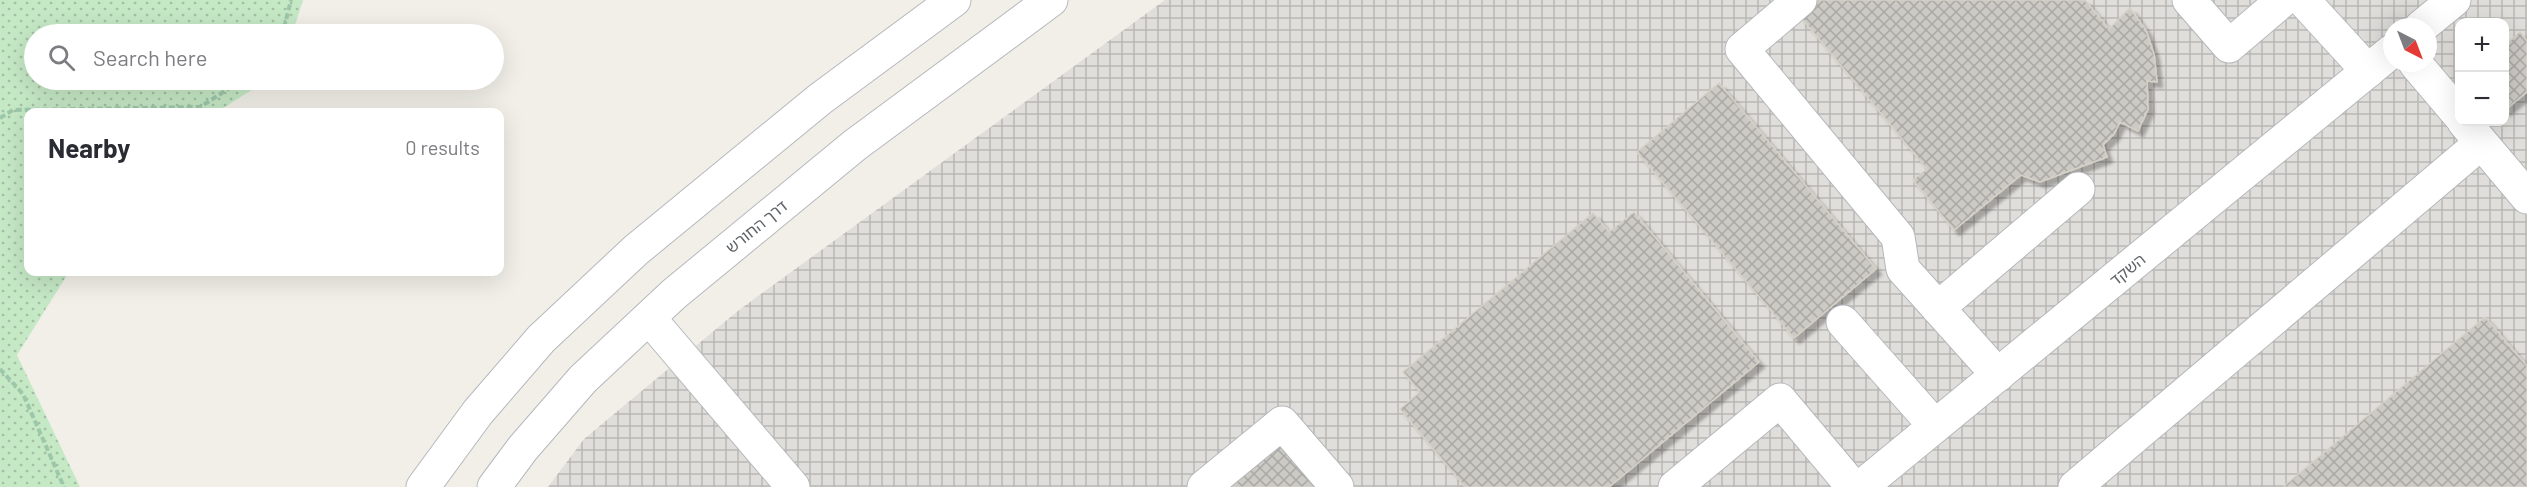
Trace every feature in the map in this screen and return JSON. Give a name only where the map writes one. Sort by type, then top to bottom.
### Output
[{"type":"street","points":[[423,487],[478,412],[534,347],[636,250],[820,99],[954,0]]},
{"type":"street","name":"דרך החורש","points":[[494,487],[523,448],[583,380],[674,294],[855,145],[1051,0]]},
{"type":"street","points":[[1800,0],[1742,49],[1898,237],[1903,269],[1998,375]]},
{"type":"street","points":[[2189,0],[2229,46],[2283,0]]},
{"type":"street","points":[[2303,0],[2380,61]]},
{"type":"street","points":[[2432,18],[2454,0]]},
{"type":"street","name":"השקד","points":[[1861,487],[2380,61]]},
{"type":"street","points":[[2423,72],[2455,110]]},
{"type":"street","points":[[2075,487],[2473,132],[2527,198]]},
{"type":"street","points":[[1938,308],[2078,189]]},
{"type":"street","points":[[649,318],[793,487]]},
{"type":"street","points":[[1844,322],[1935,426]]},
{"type":"street","points":[[1675,487],[1780,400],[1853,487]]},
{"type":"street","points":[[1204,487],[1282,423],[1337,487]]},
{"type":"path","points":[[285,24],[291,0]]},
{"type":"path","points":[[138,108],[200,107],[226,90]]},
{"type":"path","points":[[0,118],[13,110],[24,110]]},
{"type":"path","points":[[0,369],[23,394],[64,487]]},
{"type":"path","points":[[59,487],[62,482]]},
{"type":"shaded area","points":[[1165,0],[2527,0],[2527,487],[548,487],[584,439],[739,310]]},
{"type":"green space","points":[[0,0],[303,0],[295,24],[24,24],[24,90],[252,90],[223,108],[24,108],[24,276],[66,276],[17,355],[80,487],[0,487]]},
{"type":"building","points":[[1817,0],[2085,0],[2109,29],[2130,8],[2146,30],[2154,54],[2157,82],[2147,81],[2148,109],[2138,131],[2120,122],[2114,134],[2103,145],[2107,157],[2040,182],[2021,175],[1954,230],[1913,180],[1927,169],[1799,15]]},
{"type":"building","points":[[2520,32],[2527,41],[2527,92],[2509,107],[2509,72],[2509,42]]},
{"type":"building","points":[[1719,83],[1876,269],[1794,338],[1637,152]]},
{"type":"building","points":[[1634,212],[1759,362],[1609,487],[1465,487],[1400,409],[1420,392],[1403,372],[1593,213],[1609,232]]},
{"type":"building","points":[[2485,317],[2527,366],[2527,487],[2283,487]]},
{"type":"building","points":[[1282,442],[1319,487],[1228,487]]}]
